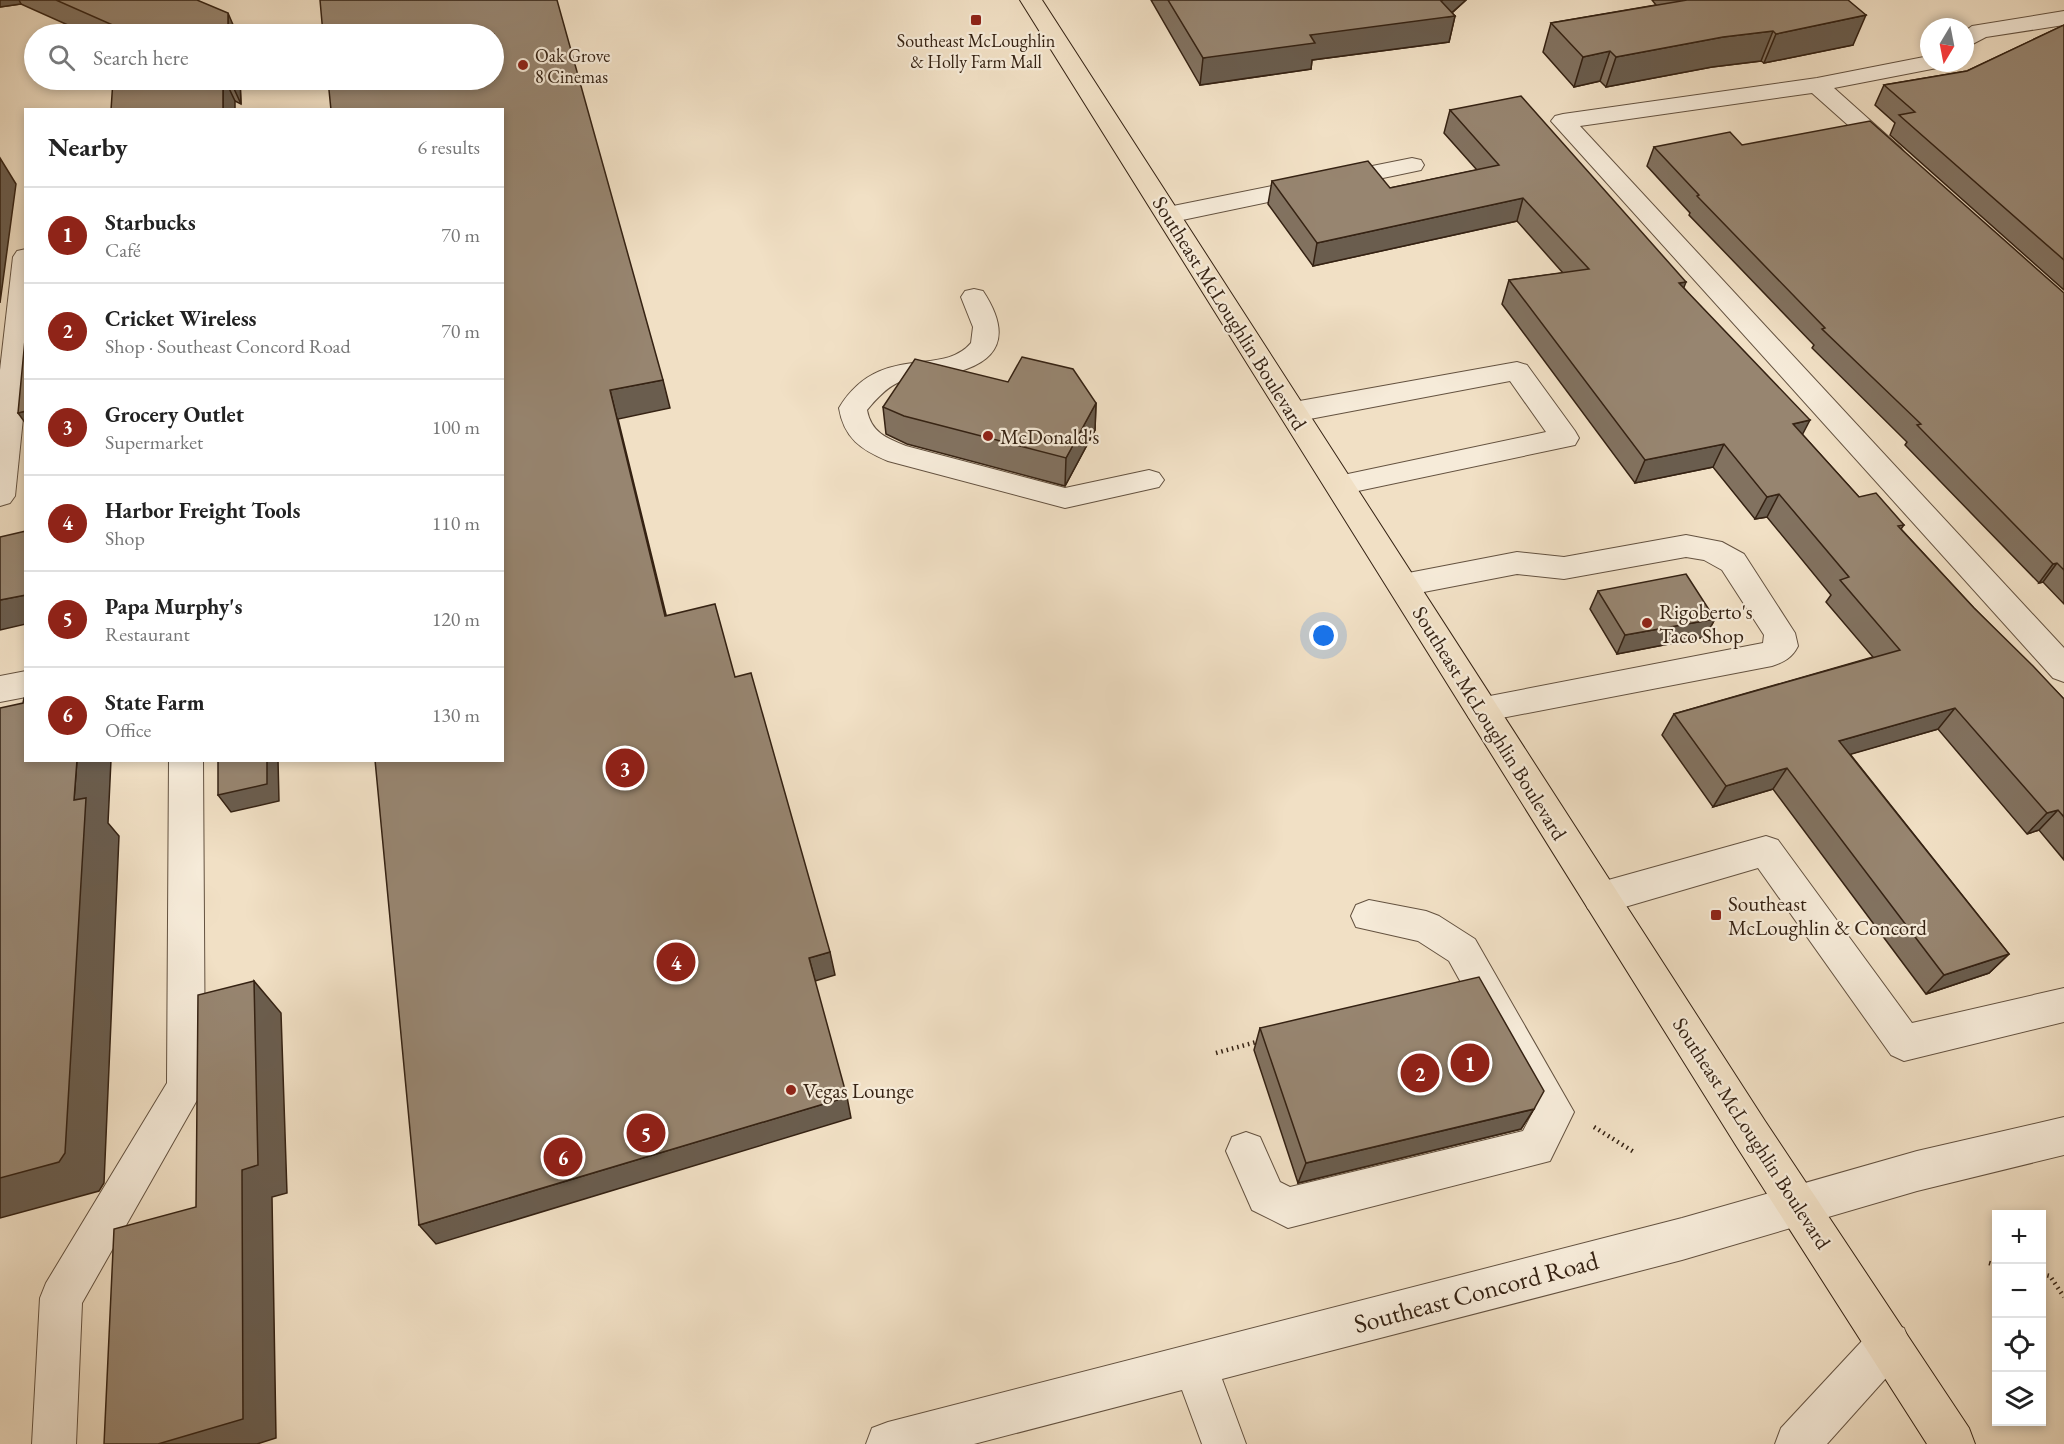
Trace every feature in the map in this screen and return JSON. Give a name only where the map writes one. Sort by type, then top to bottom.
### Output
[{"type":"main road","name":"Southeast McLoughlin Boulevard","points":[[1031,0],[1601,898],[1953,1444]]},
{"type":"street","points":[[1974,35],[1980,31],[2064,18]]},
{"type":"street","points":[[1920,65],[1817,85],[1563,121],[2064,669]]},
{"type":"street","points":[[1817,85],[1914,172]]},
{"type":"street","points":[[1168,215],[1412,165]]},
{"type":"street","points":[[0,496],[24,275]]},
{"type":"street","points":[[974,297],[987,330],[984,343],[969,361],[891,375],[870,388],[853,408],[855,426],[872,444],[898,454],[1065,498],[1149,480]]},
{"type":"street","points":[[1294,412],[1517,371],[1565,438],[1339,485]]},
{"type":"street","points":[[1403,585],[1517,563],[1564,568],[1686,546],[1712,550],[1733,562],[1779,633],[1782,645],[1772,654],[1481,709]]},
{"type":"street","points":[[0,689],[24,684]]},
{"type":"street","points":[[54,1444],[61,1298],[186,1086],[186,762]]},
{"type":"street","points":[[1601,898],[1766,851],[1904,1043],[2064,1005]]},
{"type":"street","points":[[1246,1151],[1266,1196],[1288,1208],[1536,1147],[1554,1112],[1461,950],[1426,927],[1369,916]]},
{"type":"street","name":"Southeast Concord Road","points":[[888,1444],[1682,1239],[1917,1171],[2064,1136]]},
{"type":"street","points":[[1797,1444],[1888,1343]]},
{"type":"street","points":[[1195,1365],[1224,1444]]},
{"type":"path","points":[[1216,1053],[1264,1040]]},
{"type":"path","points":[[2046,1275],[2050,1276],[2064,1297]]},
{"type":"building","points":[[56,0],[197,0],[228,13],[228,24],[110,24]]},
{"type":"building","points":[[320,0],[557,0],[663,380],[610,390],[665,616],[715,604],[735,677],[751,673],[830,952],[809,958],[847,1097],[419,1225],[375,762],[504,762],[504,108],[331,108],[329,90],[504,90],[504,24],[322,24]]},
{"type":"building","points":[[1168,0],[1443,0],[1441,1],[1455,16],[1310,35],[1315,43],[1203,58]]},
{"type":"building","points":[[1687,0],[1848,0],[1866,15],[1776,34],[1773,31],[1723,37],[1616,57],[1610,51],[1583,57],[1551,23]]},
{"type":"building","points":[[2064,25],[2064,260],[1899,115],[1915,112],[1884,85],[1961,72],[1974,72],[1974,68]]},
{"type":"building","points":[[112,90],[223,90],[223,108],[111,108]]},
{"type":"building","points":[[1521,96],[1686,282],[1679,283],[1810,420],[1793,424],[1859,497],[1876,493],[1904,525],[1898,526],[1974,608],[2064,699],[2064,817],[2058,810],[2047,813],[1955,708],[1839,741],[2009,954],[1944,975],[1787,768],[1726,786],[1674,714],[1900,650],[1840,580],[1849,577],[1779,494],[1767,497],[1724,444],[1645,460],[1509,280],[1589,269],[1523,198],[1317,243],[1272,181],[1368,161],[1390,188],[1499,165],[1450,110]]},
{"type":"building","points":[[1870,121],[2064,293],[2064,570],[2057,563],[2053,564],[1917,425],[1921,424],[1822,329],[1825,328],[1697,196],[1699,195],[1654,147],[1730,132],[1742,145]]},
{"type":"building","points":[[24,350],[24,412],[18,413]]},
{"type":"building","points":[[1022,357],[1073,369],[1096,403],[1066,458],[904,416],[883,407],[915,359],[1008,382]]},
{"type":"building","points":[[24,531],[24,595],[0,600],[0,537]]},
{"type":"building","points":[[1686,574],[1715,619],[1625,635],[1598,591]]},
{"type":"building","points":[[24,698],[24,762],[77,762],[74,800],[86,798],[65,1153],[59,1162],[0,1178],[0,708],[23,703]]},
{"type":"building","points":[[218,762],[267,762],[267,784],[218,795]]},
{"type":"building","points":[[1479,977],[1544,1091],[1534,1109],[1306,1163],[1260,1028]]},
{"type":"building","points":[[254,981],[258,1165],[242,1170],[243,1419],[158,1444],[104,1444],[114,1229],[196,1207],[198,995]]},
{"type":"place","name":"Southeast McLoughlin & Holly Farm Mall","points":[[976,20]]},
{"type":"place","name":"Oak Grove 8 Cinemas","points":[[523,65]]},
{"type":"place","name":"McDonald's","points":[[988,436]]},
{"type":"place","name":"Rigoberto's Taco Shop","points":[[1647,623]]},
{"type":"place","name":"Grocery Outlet","points":[[625,768]]},
{"type":"place","name":"Southeast McLoughlin & Concord","points":[[1716,915]]},
{"type":"place","name":"Harbor Freight Tools","points":[[676,962]]},
{"type":"place","name":"Starbucks","points":[[1470,1063]]},
{"type":"place","name":"Cricket Wireless","points":[[1420,1073]]},
{"type":"place","name":"Vegas Lounge","points":[[791,1090]]},
{"type":"place","name":"Papa Murphy's","points":[[646,1133]]},
{"type":"place","name":"State Farm","points":[[563,1157]]}]
